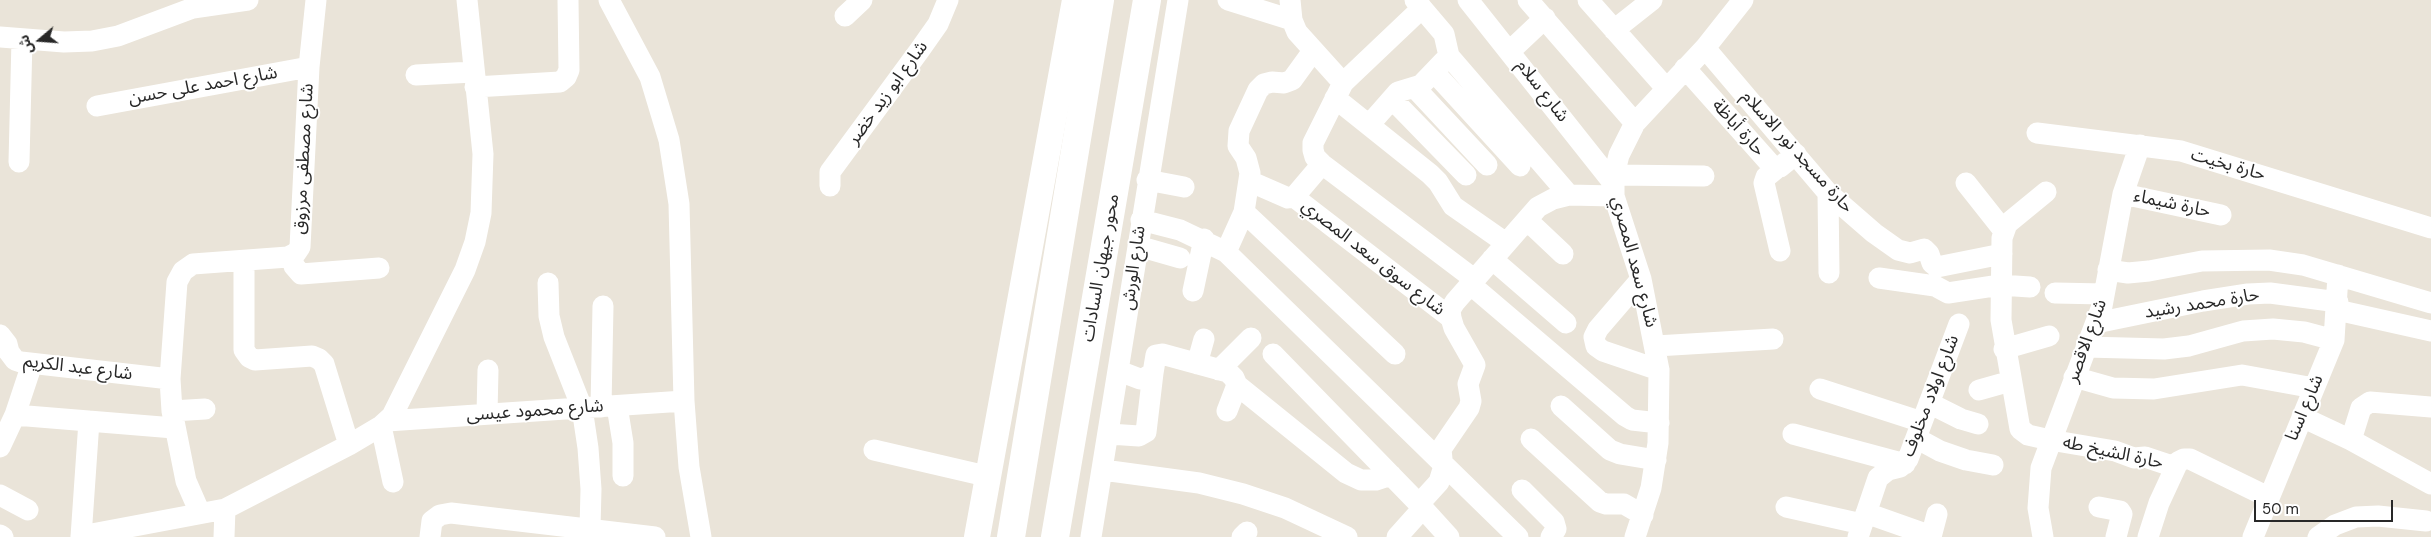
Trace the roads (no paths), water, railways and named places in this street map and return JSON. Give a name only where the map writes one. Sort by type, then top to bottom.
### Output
[{"type":"main road","points":[[1011,537],[1100,0]]},
{"type":"main road","name":"محور جيهان السادات","points":[[1054,537],[1147,0]]},
{"type":"street","points":[[0,37],[92,41],[118,36],[190,4],[248,0]]},
{"type":"street","name":"شارع مصطفى مرزوق","points":[[200,513],[186,481],[173,419],[170,380],[177,282],[183,271],[193,264],[244,262],[292,255],[300,246],[309,67],[316,0]]},
{"type":"street","points":[[89,421],[81,537],[225,509],[349,446],[392,416],[457,287],[475,242],[481,213],[484,183],[483,154],[467,0]]},
{"type":"street","points":[[416,75],[560,82],[566,77],[569,70],[568,0]]},
{"type":"street","points":[[610,0],[650,77],[669,140],[679,204],[684,401],[689,467],[702,537]]},
{"type":"street","points":[[845,16],[862,0]]},
{"type":"street","name":"شارع ابو زيد خضر","points":[[830,186],[830,172],[938,24],[948,0]]},
{"type":"street","points":[[977,537],[986,476],[1075,0]]},
{"type":"street","name":"شارع الورش","points":[[1091,537],[1119,371],[1147,180],[1178,0]]},
{"type":"street","points":[[1228,0],[1291,10],[1297,32],[1313,51],[1339,90],[1369,125],[1438,182],[1453,206],[1499,251],[1566,323]]},
{"type":"street","name":"شارع سلام","points":[[1468,0],[1614,185]]},
{"type":"street","points":[[1528,0],[1635,123]]},
{"type":"street","points":[[1588,0],[1666,88]]},
{"type":"street","points":[[1614,30],[1652,0]]},
{"type":"street","name":"شارع سعد المصري","points":[[1637,530],[1656,460],[1659,423],[1659,370],[1656,346],[1641,279],[1614,185],[1618,155],[1635,123],[1705,48],[1744,0]]},
{"type":"street","points":[[1569,195],[1449,56],[1444,34],[1419,4],[1339,90],[1313,143],[1315,157],[1322,164],[1472,282],[1593,389],[1632,420],[1659,423]]},
{"type":"street","points":[[1510,51],[1544,18]]},
{"type":"street","points":[[19,162],[22,39]]},
{"type":"street","name":"حارة مسجد نور الاسلام","points":[[1705,48],[1828,192],[1874,233],[1902,252],[1927,251],[1932,263],[1937,268],[2002,254]]},
{"type":"street","points":[[1226,252],[1244,212],[1249,181],[1249,165],[1238,146],[1237,138],[1258,90],[1264,84],[1272,82],[1284,83],[1292,80],[1313,51]]},
{"type":"street","points":[[1369,125],[1392,98],[1404,89],[1416,89],[1449,56]]},
{"type":"street","name":"شارع احمد على حسن","points":[[97,106],[309,67]]},
{"type":"street","name":"حارة أباظة","points":[[1685,68],[1771,166],[1776,168],[1796,154]]},
{"type":"street","points":[[1434,72],[1520,166]]},
{"type":"street","points":[[1416,89],[1487,165]]},
{"type":"street","points":[[1392,98],[1466,176]]},
{"type":"street","name":"حارة بخيت","points":[[2037,133],[2140,145],[2201,157],[2422,224]]},
{"type":"street","name":"شارع الاقصر","points":[[2043,537],[2038,508],[2038,488],[2050,440],[2096,323],[2104,294],[2123,194],[2140,145]]},
{"type":"street","points":[[1249,181],[1288,198],[1294,197],[1322,164]]},
{"type":"street","points":[[1776,168],[1766,177],[1764,183],[1780,252]]},
{"type":"street","points":[[1397,537],[1439,482],[1443,469],[1441,449],[1445,440],[1470,408],[1471,401],[1468,384],[1474,365],[1451,318],[1450,310],[1472,282],[1538,207],[1553,199],[1614,185],[1704,176]]},
{"type":"street","points":[[1147,180],[1184,188]]},
{"type":"street","points":[[1966,183],[2004,231]]},
{"type":"street","points":[[1828,192],[1830,273]]},
{"type":"street","points":[[1979,390],[2011,381],[2004,349],[2000,286],[2004,231],[2007,224],[2046,192]]},
{"type":"street","name":"حارة شيماء","points":[[2123,194],[2221,215]]},
{"type":"street","name":"شارع سوق سعد المصري","points":[[1294,197],[1451,318]]},
{"type":"street","points":[[1244,212],[1395,354]]},
{"type":"street","points":[[1141,220],[1180,230],[1204,239],[1226,252],[1518,537]]},
{"type":"street","points":[[1527,220],[1563,254]]},
{"type":"street","points":[[1193,292],[1204,239]]},
{"type":"street","points":[[1138,246],[1180,258]]},
{"type":"street","points":[[292,255],[294,266],[301,274],[379,268]]},
{"type":"street","points":[[2108,270],[2128,273],[2202,261],[2269,260],[2303,265],[2431,304]]},
{"type":"street","points":[[244,262],[244,350],[249,357],[255,360],[312,356],[319,359],[324,364],[349,446]]},
{"type":"street","name":"شارع اسنا","points":[[2253,537],[2334,340],[2338,306],[2338,275]]},
{"type":"street","points":[[1879,278],[1935,286],[1948,293],[2000,286],[2030,287]]},
{"type":"street","points":[[1641,279],[1598,329],[1594,337],[1596,346],[1603,351],[1659,370]]},
{"type":"street","points":[[548,283],[549,316],[554,337],[623,442],[623,476]]},
{"type":"street","points":[[2055,294],[2104,294]]},
{"type":"street","name":"حارة محمد رشيد","points":[[2096,323],[2203,301],[2248,294],[2270,294],[2338,306],[2431,331]]},
{"type":"street","points":[[590,529],[588,448],[600,407],[603,306]]},
{"type":"street","name":"شارع اولاد مخلوف","points":[[1863,529],[1878,478],[1888,470],[1905,464],[1959,324]]},
{"type":"street","points":[[2086,347],[2164,349],[2188,346],[2243,331],[2273,329],[2304,332],[2334,340]]},
{"type":"street","name":"شارع عبد الكريم","points":[[0,335],[15,360],[32,364],[170,380]]},
{"type":"street","points":[[2004,349],[2049,336]]},
{"type":"street","points":[[1219,370],[1251,338]]},
{"type":"street","points":[[1197,364],[1204,339]]},
{"type":"street","points":[[1656,346],[1773,339]]},
{"type":"street","points":[[1109,434],[1139,436],[1146,432],[1155,358],[1159,354],[1228,372],[1234,378],[1237,385],[1346,473],[1361,480],[1376,480],[1391,475]]},
{"type":"street","points":[[1272,354],[1449,537]]},
{"type":"street","points":[[0,445],[15,415],[32,364]]},
{"type":"street","points":[[487,414],[488,370]]},
{"type":"street","points":[[1119,371],[1140,379],[1153,372]]},
{"type":"street","points":[[2074,377],[2113,388],[2154,390],[2242,375],[2314,388]]},
{"type":"street","name":"حارة الشيخ طه","points":[[2011,381],[2020,429],[2028,435],[2115,451],[2134,458],[2147,457],[2176,467]]},
{"type":"street","points":[[1227,411],[1237,385]]},
{"type":"street","points":[[1593,389],[1567,411],[1610,450],[1620,454],[1656,460]]},
{"type":"street","points":[[1820,389],[1922,421],[1961,419],[1978,424]]},
{"type":"street","name":"شارع محمود عيسى","points":[[384,423],[684,401]]},
{"type":"street","points":[[2351,440],[2361,408],[2370,402],[2431,407]]},
{"type":"street","points":[[15,415],[89,421],[173,419],[205,409]]},
{"type":"street","points":[[2302,417],[2351,440],[2431,484]]},
{"type":"street","points":[[1922,421],[1940,451],[1966,460],[1993,465]]},
{"type":"street","points":[[384,423],[393,482]]},
{"type":"street","points":[[1793,434],[1905,464]]},
{"type":"street","points":[[1531,438],[1600,502],[1624,504],[1637,530]]},
{"type":"street","points":[[874,450],[986,476]]},
{"type":"street","points":[[2148,537],[2159,503],[2178,462],[2190,459],[2268,497]]},
{"type":"street","points":[[1103,470],[1199,483],[1249,496],[1316,520],[1348,537]]},
{"type":"street","points":[[1522,490],[1554,522],[1556,530],[1551,537]]},
{"type":"street","points":[[0,495],[28,510]]},
{"type":"street","points":[[1786,507],[1863,529],[1931,537],[1936,514]]},
{"type":"street","points":[[2099,507],[2120,511],[2122,514],[2116,537]]},
{"type":"street","points":[[224,537],[225,509]]},
{"type":"street","points":[[430,537],[432,521],[440,514],[450,513],[548,531],[590,529],[617,535],[655,537]]},
{"type":"street","points":[[2318,537],[2335,525],[2356,517],[2378,516],[2426,521]]}]
